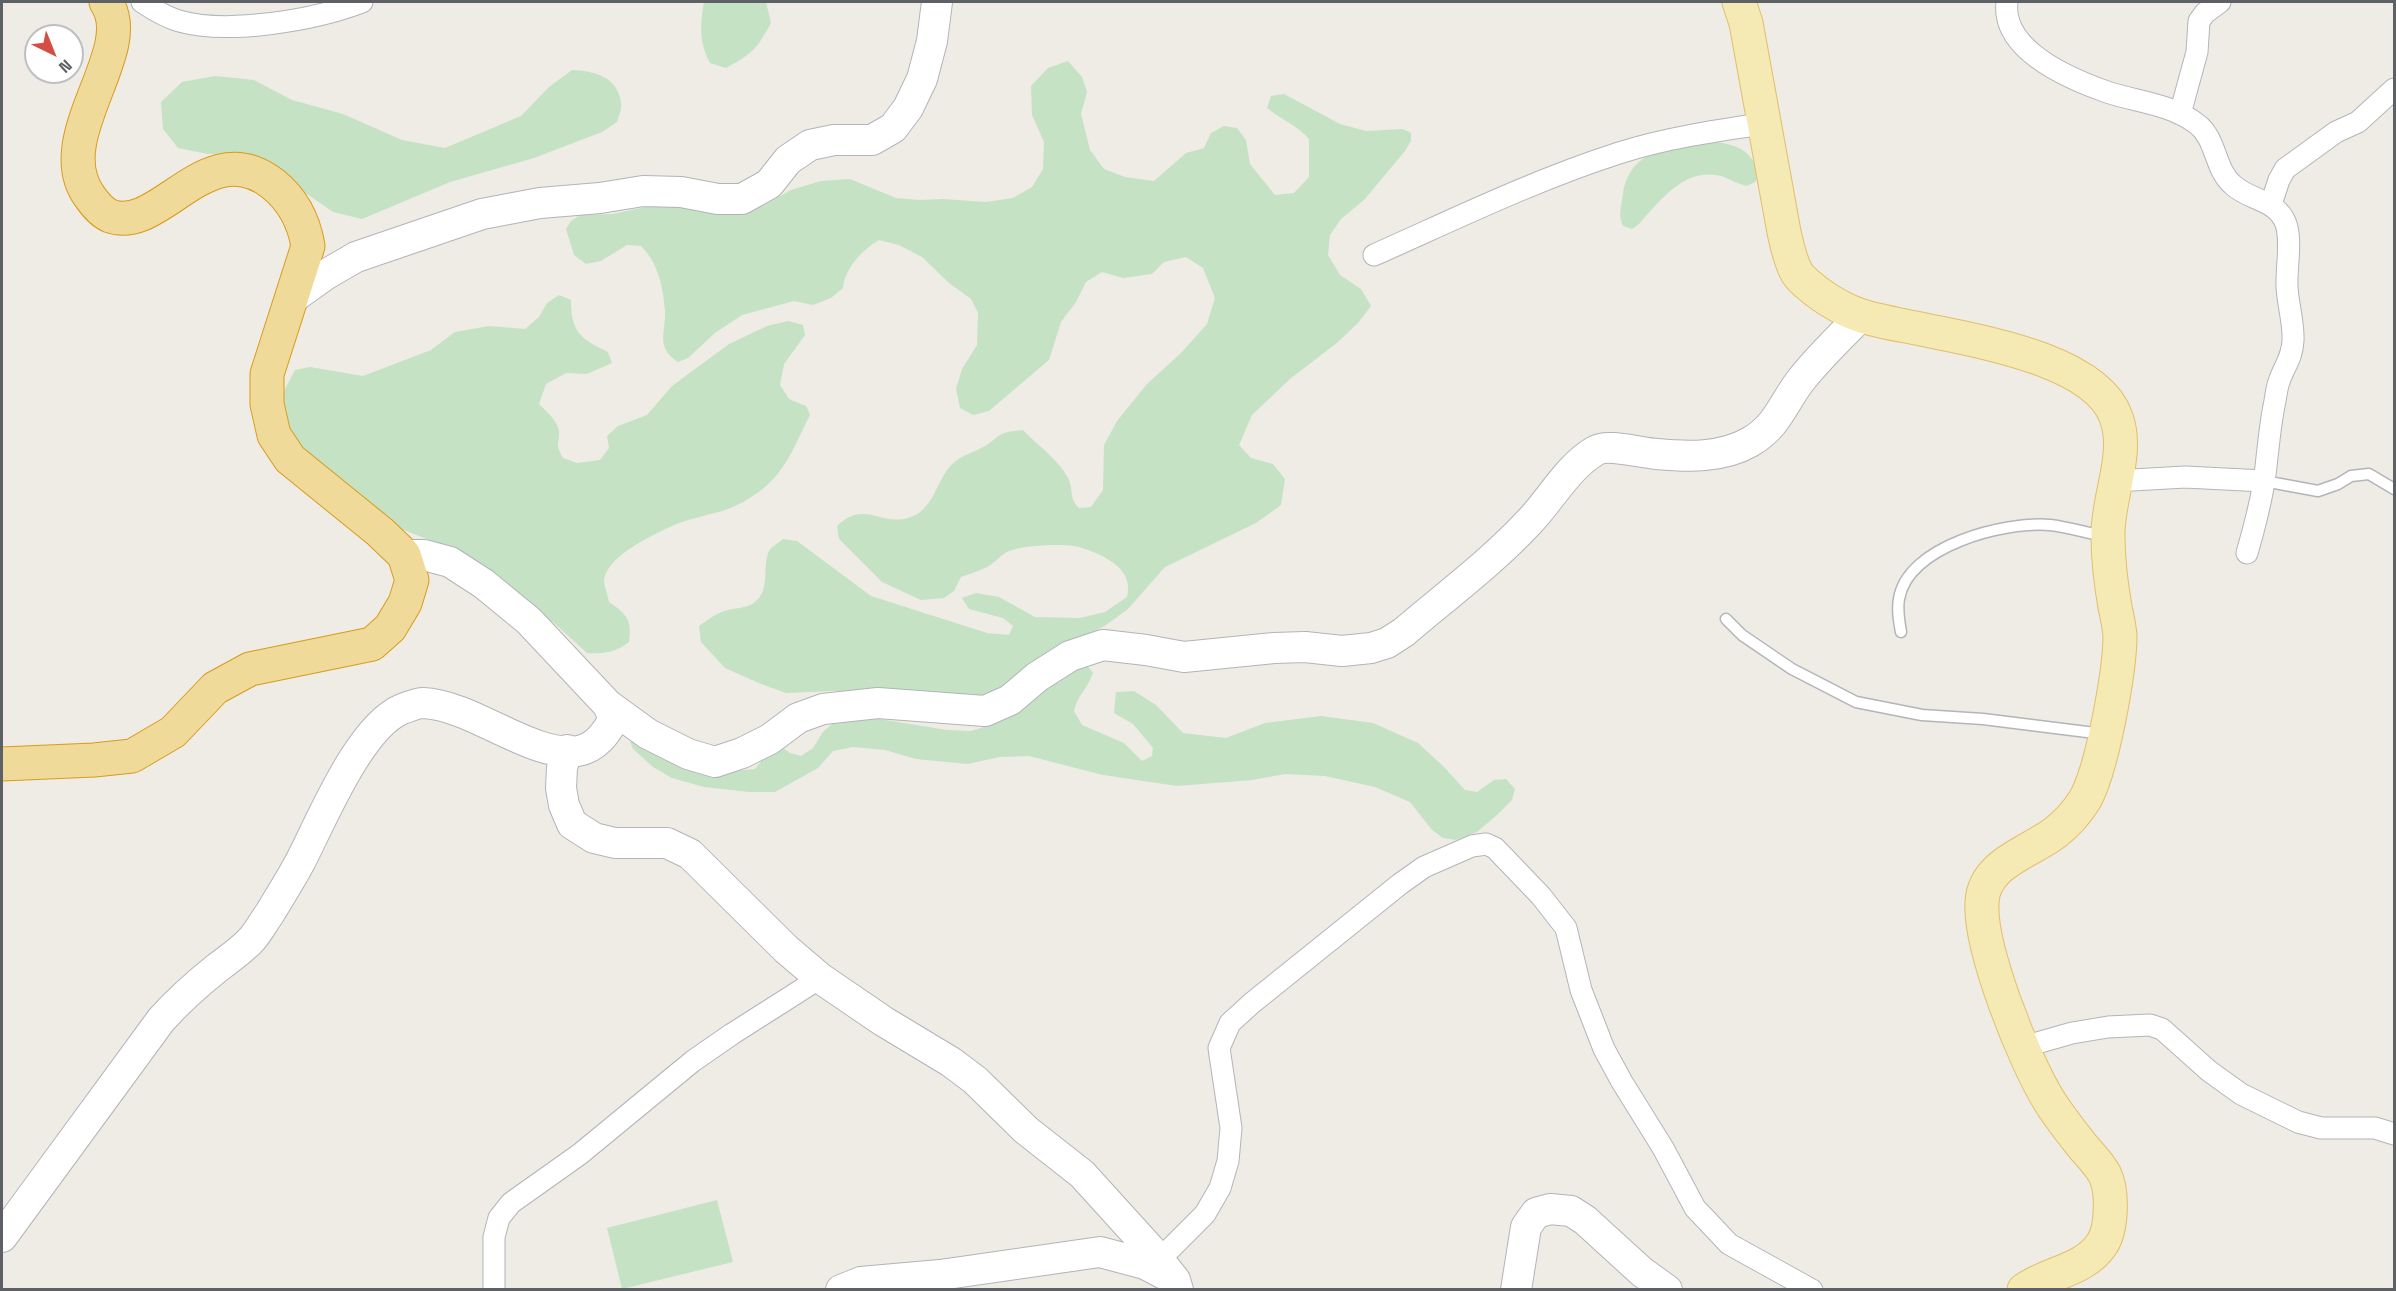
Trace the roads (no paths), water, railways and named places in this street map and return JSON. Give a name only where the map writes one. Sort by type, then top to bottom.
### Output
[{"type":"highway","points":[[2,764],[132,756],[173,732],[215,688],[250,669],[372,644],[390,628],[405,603],[412,580],[404,555],[380,532],[290,459],[274,435],[267,404],[267,375],[308,246],[305,228],[295,208],[279,189],[266,179],[247,171],[226,170],[205,175],[145,212],[127,218],[110,216],[97,206],[86,192],[78,175],[83,130],[112,44],[115,25],[112,11],[106,2]]},
{"type":"main road","points":[[1739,2],[1746,23],[1762,124],[1784,232],[1795,268],[1807,284],[1834,304],[1860,317],[1970,340],[2059,366],[2086,379],[2104,395],[2117,418],[2120,447],[2109,510],[2108,537],[2120,632],[2118,667],[2093,781],[2085,800],[2056,832],[2007,862],[1990,877],[1982,899],[1983,925],[1998,981],[2033,1074],[2067,1127],[2104,1173],[2111,1190],[2110,1218],[2104,1242],[2088,1260],[2063,1272],[2023,1286]]},
{"type":"street","points":[[142,2],[163,16],[179,21],[205,26],[225,26],[283,21],[343,9],[362,2]]},
{"type":"street","points":[[290,300],[325,275],[356,257],[482,214],[540,203],[600,198],[643,190],[681,192],[718,199],[742,199],[769,184],[789,160],[810,145],[834,140],[872,140],[893,128],[908,108],[922,79],[932,41],[937,2]]},
{"type":"street","points":[[2007,2],[2011,28],[2027,50],[2044,63],[2108,92],[2180,114],[2198,124],[2210,139],[2223,172],[2231,183],[2244,194],[2271,204],[2281,213],[2287,226],[2288,287],[2293,340],[2290,361],[2280,378],[2274,403],[2259,510],[2247,553]]},
{"type":"street","points":[[2180,114],[2197,52],[2199,21],[2205,13],[2220,2]]},
{"type":"street","points":[[2271,204],[2285,169],[2336,132],[2358,122],[2394,89]]},
{"type":"street","points":[[1374,255],[1502,198],[1620,152],[1688,135],[1762,124]]},
{"type":"street","points":[[404,555],[424,555],[450,562],[484,584],[529,621],[608,705],[648,734],[688,754],[715,762],[742,753],[770,739],[798,718],[823,709],[878,703],[985,711],[1010,700],[1037,677],[1070,656],[1103,645],[1184,657],[1274,648],[1305,647],[1342,651],[1371,648],[1388,643],[1502,548],[1530,521],[1584,459],[1597,450],[1607,447],[1657,454],[1695,456],[1722,453],[1748,443],[1765,432],[1779,417],[1806,374],[1860,317]]},
{"type":"street","points":[[2115,481],[2186,477],[2264,481]]},
{"type":"street","points":[[2,1237],[161,1020],[180,999],[252,939],[299,864],[335,791],[365,742],[383,723],[399,710],[422,703],[446,707],[530,742],[578,751],[594,745],[607,731],[614,719],[608,705]]},
{"type":"street","points":[[567,750],[561,768],[561,788],[564,805],[572,824],[594,838],[615,843],[667,843],[690,854],[786,949],[820,978],[975,1080],[1026,1130],[1082,1174],[1108,1200],[1177,1280]]},
{"type":"street","points":[[1177,1280],[1205,1214],[1220,1188],[1228,1161],[1231,1128],[1219,1048],[1230,1023],[1424,867],[1472,846],[1486,844],[1503,854],[1566,928],[1581,990],[1604,1049],[1664,1148],[1695,1208],[1729,1244],[1812,1290]]},
{"type":"street","points":[[494,1290],[494,1237],[499,1218],[511,1203],[580,1154],[693,1061],[820,978]]},
{"type":"street","points":[[2022,1047],[2072,1033],[2108,1027],[2150,1025],[2162,1029],[2216,1076],[2241,1094],[2298,1122],[2321,1128],[2374,1128],[2394,1134]]},
{"type":"street","points":[[1516,1290],[1526,1227],[1536,1213],[1550,1209],[1571,1211],[1585,1220],[1642,1272],[1667,1290]]},
{"type":"street","points":[[841,1290],[861,1282],[940,1275],[1100,1252],[1145,1264],[1177,1280]]},
{"type":"lane","points":[[2264,481],[2318,491],[2338,484],[2351,476],[2369,474],[2394,489]]},
{"type":"lane","points":[[1901,632],[1898,612],[1899,598],[1904,584],[1925,561],[1972,535],[2006,527],[2049,525],[2108,537]]},
{"type":"lane","points":[[1726,619],[1742,635],[1784,664],[1857,702],[1922,716],[1983,719],[2104,734]]}]
